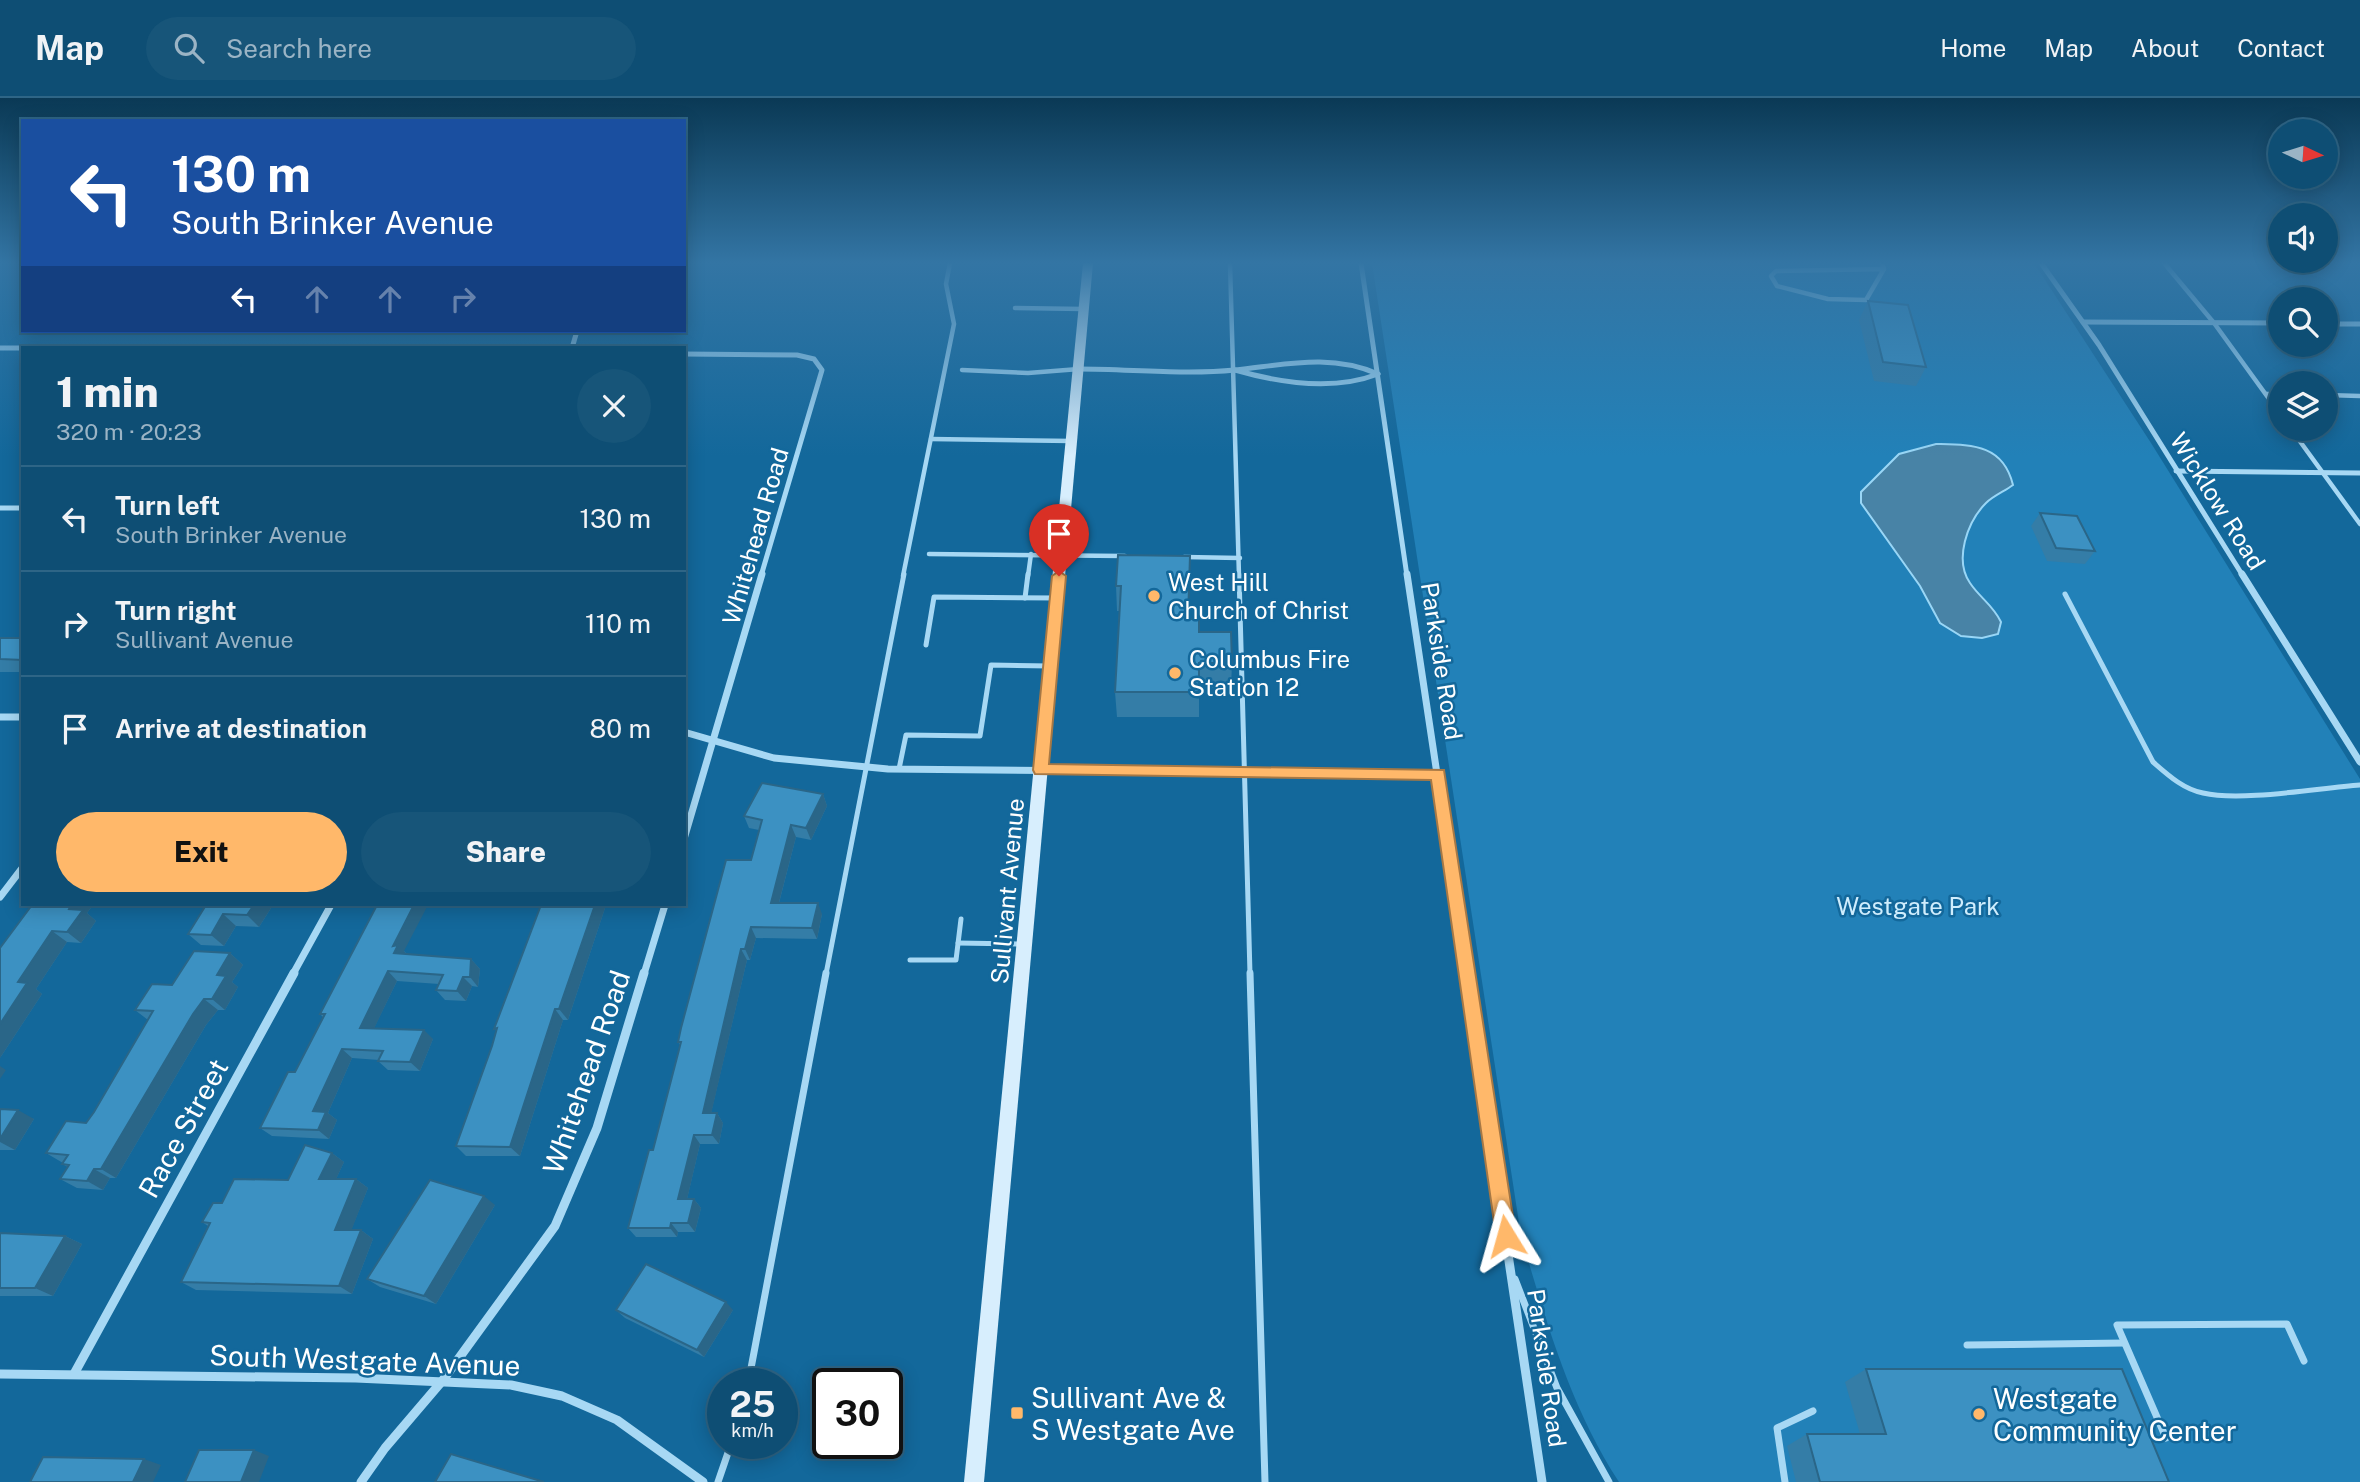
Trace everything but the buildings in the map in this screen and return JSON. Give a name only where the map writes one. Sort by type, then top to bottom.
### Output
[{"type":"main road","name":"Sullivant Avenue","points":[[974,1482],[1082,328]]},
{"type":"street","name":"Parkside Road","points":[[1371,328],[1542,1482]]},
{"type":"street","name":"Wicklow Road","points":[[2086,328],[2360,762]]},
{"type":"street","points":[[0,348],[21,348]]},
{"type":"street","name":"Whitehead Road","points":[[686,354],[797,355],[820,364],[822,377],[686,832]]},
{"type":"street","points":[[1079,369],[1235,370],[1259,365],[1361,364],[1378,374]]},
{"type":"street","points":[[1235,370],[1259,378],[1313,381],[1367,380],[1378,374]]},
{"type":"street","points":[[2176,471],[2360,473]]},
{"type":"street","points":[[0,508],[21,508]]},
{"type":"street","points":[[0,717],[21,717]]},
{"type":"street","points":[[686,733],[774,758],[899,769],[1438,774]]},
{"type":"street","points":[[0,897],[21,870]]},
{"type":"street","name":"Race Street","points":[[74,1374],[330,906]]},
{"type":"street","name":"Whitehead Road","points":[[361,1482],[384,1448],[443,1380],[555,1226],[597,1128],[664,906]]},
{"type":"street","name":"South Westgate Avenue","points":[[0,1374],[443,1380],[511,1385],[562,1396],[617,1420],[703,1482]]},
{"type":"lane","points":[[751,1368],[865,767],[953,328]]},
{"type":"lane","points":[[1233,328],[1265,1482]]},
{"type":"lane","points":[[2217,328],[2268,397]]},
{"type":"lane","points":[[962,370],[1028,373],[1079,369]]},
{"type":"lane","points":[[2338,395],[2360,396]]},
{"type":"lane","points":[[931,439],[1072,441]]},
{"type":"lane","points":[[2300,441],[2360,524]]},
{"type":"lane","points":[[929,554],[1130,556]]},
{"type":"lane","points":[[1025,598],[1031,554]]},
{"type":"lane","points":[[1172,557],[1240,558]]},
{"type":"lane","points":[[2065,594],[2153,762],[2176,782],[2201,793],[2224,796],[2360,785]]},
{"type":"lane","points":[[926,645],[934,597],[1057,598]]},
{"type":"lane","points":[[899,769],[906,735],[980,736],[991,665],[1050,666]]},
{"type":"lane","points":[[911,960],[956,960],[961,919]]},
{"type":"lane","points":[[958,943],[1025,944]]},
{"type":"lane","points":[[1510,1263],[1537,1341],[1557,1388],[1609,1482]]},
{"type":"lane","points":[[2166,1438],[2117,1325],[2287,1324],[2304,1361]]},
{"type":"lane","points":[[1967,1345],[2124,1343]]},
{"type":"lane","points":[[1785,1482],[1777,1428],[1813,1411]]},
{"type":"lane","points":[[718,1482],[726,1459]]},
{"type":"green space","name":"Westgate Park","points":[[1382,328],[2076,328],[2360,779],[2360,1482],[1619,1482],[1573,1394],[1550,1331],[1521,1236]]},
{"type":"shaded area","points":[[1936,444],[1974,447],[1994,454],[2002,461],[2013,485],[1989,500],[1979,511],[1968,531],[1963,553],[1965,574],[2001,622],[1998,634],[1982,638],[1961,636],[1940,623],[1920,586],[1861,503],[1861,492],[1899,454]]},
{"type":"place","name":"West Hill Church of Christ","points":[[1154,596]]},
{"type":"place","name":"Columbus Fire Station 12","points":[[1175,673]]},
{"type":"place","name":"Sullivant Ave & S Westgate Ave","points":[[1017,1413]]},
{"type":"place","name":"Westgate Community Center","points":[[1979,1414]]},
{"type":"route","points":[[1059,576],[1041,770],[1438,774],[1506,1236]]}]
